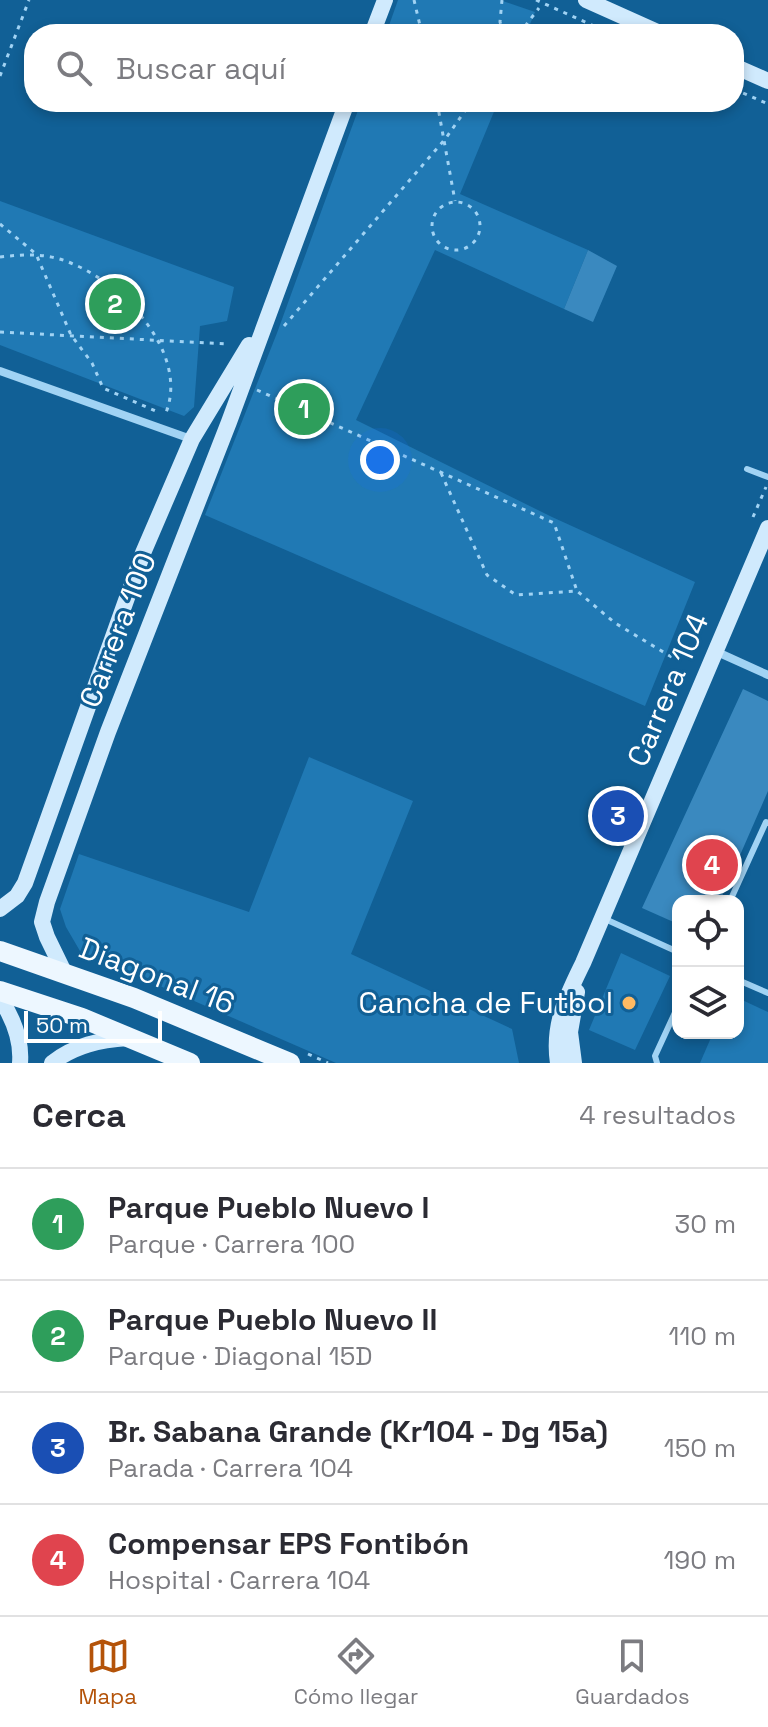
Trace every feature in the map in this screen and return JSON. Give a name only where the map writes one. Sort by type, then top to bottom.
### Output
[{"type":"main road","name":"Diagonal 16","points":[[0,951],[196,1022],[290,1063]]},
{"type":"main road","points":[[0,991],[51,1006],[190,1063]]},
{"type":"street","points":[[376,24],[385,0]]},
{"type":"street","points":[[586,0],[640,24]]},
{"type":"street","points":[[744,70],[768,81]]},
{"type":"street","name":"Carrera 100","points":[[64,972],[42,922],[108,732],[343,112]]},
{"type":"street","name":"Carrera 100","points":[[0,909],[17,896],[25,883],[143,553],[192,439],[270,309]]},
{"type":"street","points":[[0,371],[192,439]]},
{"type":"street","name":"Carrera 104","points":[[558,1063],[558,1019],[563,1003],[583,963],[768,528]]},
{"type":"street","points":[[715,651],[768,675]]},
{"type":"street","points":[[82,722],[108,732]]},
{"type":"street","name":"Carrera 104","points":[[574,1063],[570,1032],[583,963]]},
{"type":"street","points":[[0,998],[10,1012],[17,1033],[20,1063]]},
{"type":"street","points":[[52,1063],[78,1047],[102,1040],[132,1038]]},
{"type":"lane","points":[[747,469],[768,477]]},
{"type":"lane","points":[[733,895],[768,823]]},
{"type":"lane","points":[[602,917],[672,949]]},
{"type":"lane","points":[[744,983],[768,993]]},
{"type":"lane","points":[[657,1063],[655,1056],[672,1019]]},
{"type":"path","points":[[0,76],[29,0]]},
{"type":"path","points":[[414,0],[420,24]]},
{"type":"path","points":[[501,24],[502,0]]},
{"type":"path","points":[[536,0],[590,24]]},
{"type":"path","points":[[527,24],[539,8]]},
{"type":"path","points":[[744,93],[768,104]]},
{"type":"path","points":[[440,112],[455,202]]},
{"type":"path","points":[[277,333],[446,138],[464,112]]},
{"type":"path","points":[[455,202],[470,206],[480,225],[476,239],[456,250],[448,249],[436,238],[433,222],[440,208],[455,202]]},
{"type":"path","points":[[0,224],[36,254],[71,335],[92,363],[103,388],[165,415],[170,375],[159,340],[127,298],[74,264],[36,254],[0,257]]},
{"type":"path","points":[[0,332],[227,344]]},
{"type":"path","points":[[242,383],[554,523],[577,591],[615,623],[675,659]]},
{"type":"path","points":[[440,472],[487,575],[516,595],[577,591]]},
{"type":"shaded area","points":[[398,0],[500,0],[535,12],[530,24],[390,24]]},
{"type":"shaded area","points":[[357,112],[494,112],[460,194],[588,250],[564,309],[435,250],[356,420],[552,517],[695,582],[645,706],[205,515],[277,333]]},
{"type":"shaded area","points":[[0,201],[234,287],[227,321],[200,326],[194,407],[184,416],[0,345]]},
{"type":"shaded area","points":[[309,757],[413,801],[351,954],[512,1029],[519,1063],[336,1063],[80,951],[60,909],[79,854],[249,912]]},
{"type":"shaded area","name":"Cancha de Futbol","points":[[621,953],[670,976],[635,1050],[589,1030]]},
{"type":"shaded area","points":[[744,1001],[768,1012],[768,1063],[700,1063],[710,1039],[744,1039]]},
{"type":"building","points":[[588,250],[617,266],[593,322],[564,309]]},
{"type":"building","points":[[743,689],[768,701],[768,791],[723,895],[672,895],[672,921],[642,908]]},
{"type":"place","name":"Parque Pueblo Nuevo II","points":[[115,304]]},
{"type":"place","name":"Parque Pueblo Nuevo I","points":[[304,409]]},
{"type":"place","name":"Br. Sabana Grande (Kr104 - Dg 15a)","points":[[618,816]]},
{"type":"place","name":"Compensar EPS Fontibón","points":[[712,865]]},
{"type":"place","name":"Cancha de Futbol","points":[[629,1003]]}]
